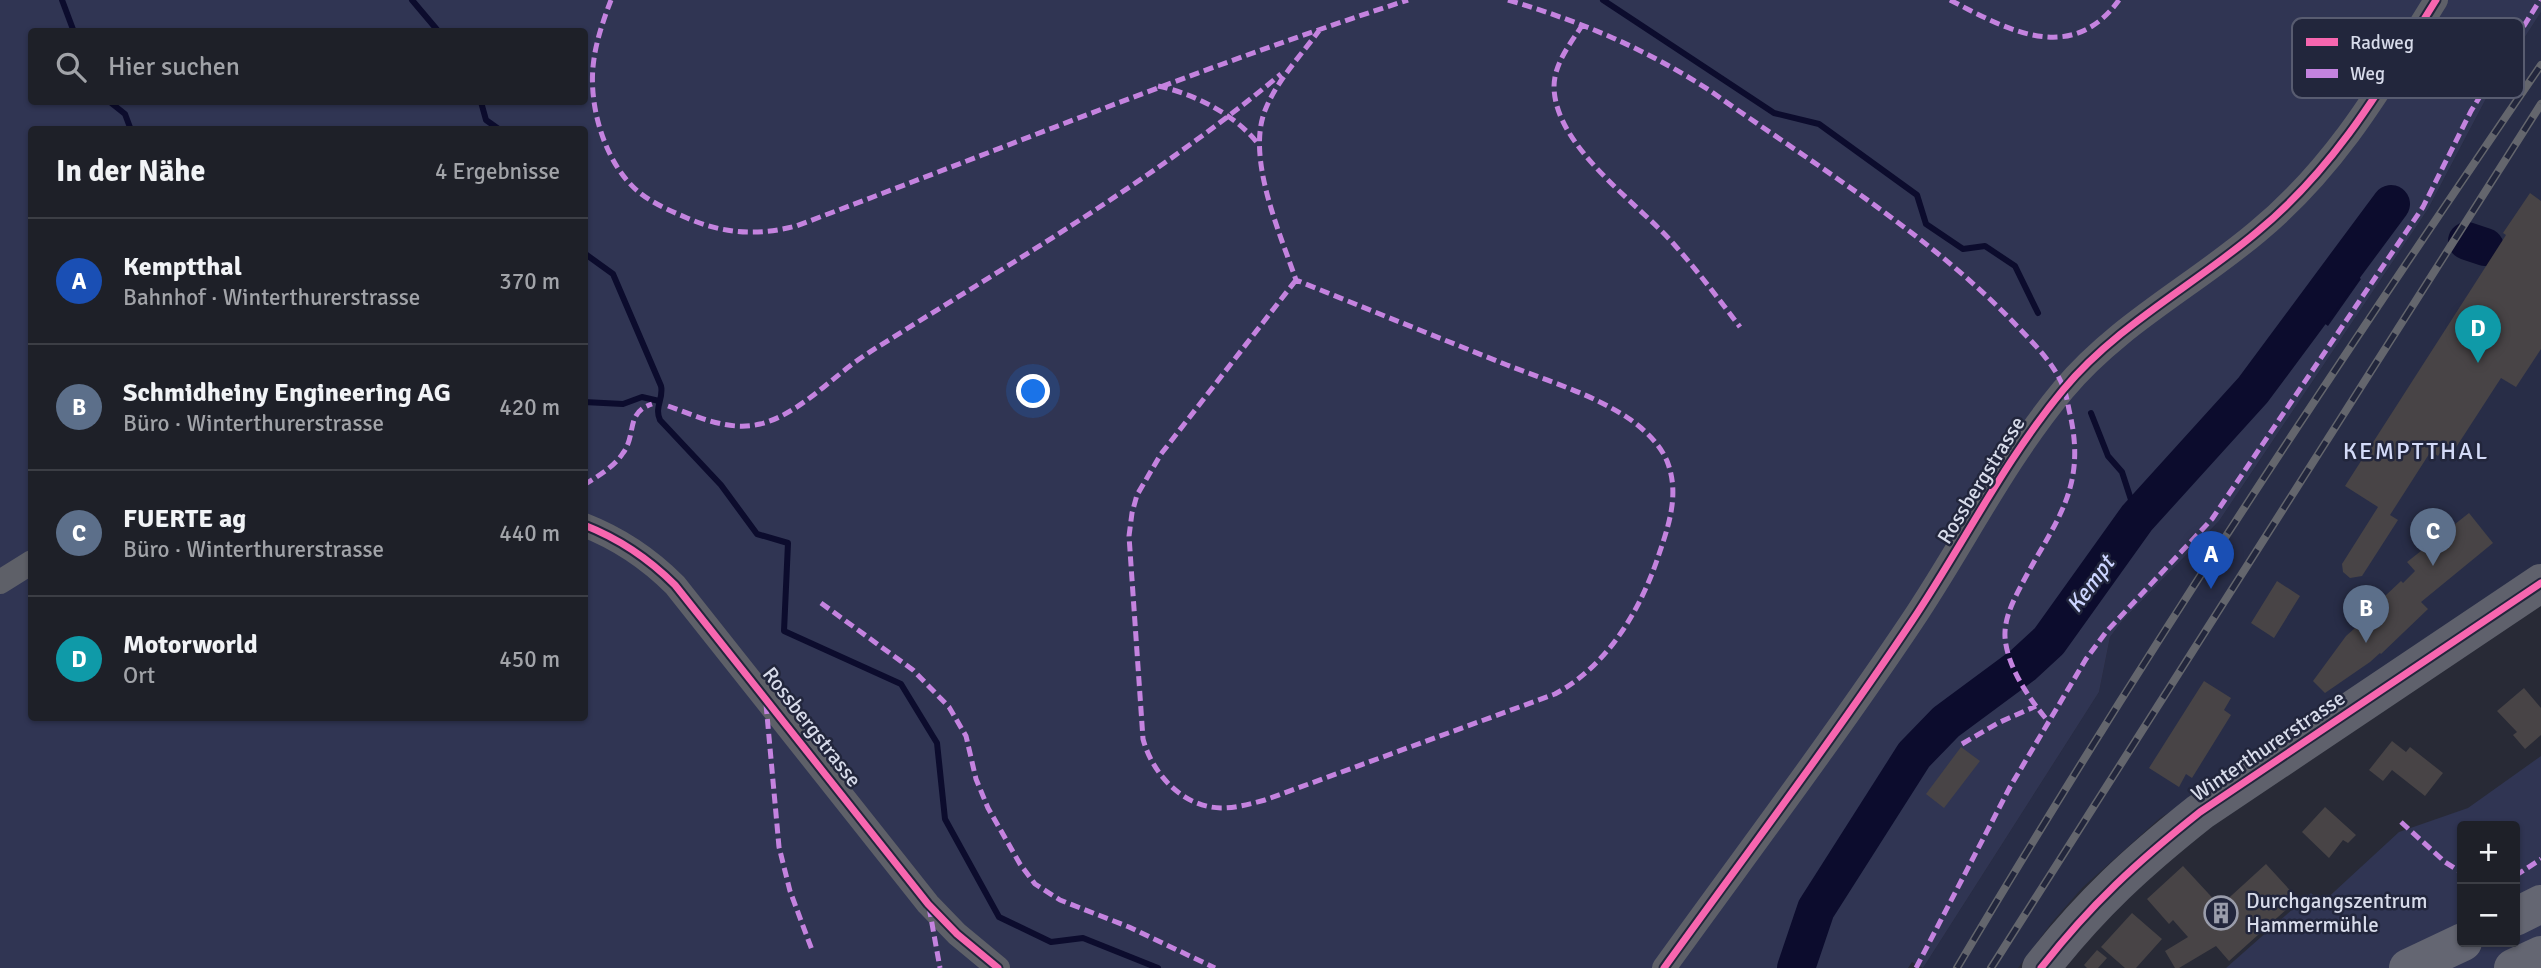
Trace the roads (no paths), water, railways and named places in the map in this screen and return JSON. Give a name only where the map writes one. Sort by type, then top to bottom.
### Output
[{"type":"highway","points":[[2520,914],[2541,904]]},
{"type":"highway","points":[[2408,968],[2457,945]]},
{"type":"main road","name":"Winterthurerstrasse","points":[[2041,968],[2098,900],[2164,840],[2200,812],[2541,583]]},
{"type":"street","name":"Rossbergstrasse","points":[[2425,18],[2436,0]]},
{"type":"street","name":"Rossbergstrasse","points":[[1664,968],[1892,650],[2012,460],[2047,410],[2082,368],[2122,332],[2257,232],[2298,195],[2353,130],[2373,98]]},
{"type":"street","name":"Rossbergstrasse","points":[[588,527],[630,547],[676,585],[928,904],[957,934],[998,968]]},
{"type":"street","points":[[0,582],[28,564]]},
{"type":"waterway","points":[[62,0],[72,28]]},
{"type":"waterway","points":[[412,0],[436,28]]},
{"type":"waterway","points":[[1603,0],[1774,113],[1819,124],[1917,195],[1926,224],[1963,249],[1985,246],[2015,266],[2038,313]]},
{"type":"waterway","points":[[114,105],[125,114],[130,126]]},
{"type":"waterway","points":[[482,105],[486,120],[494,126]]},
{"type":"waterway","name":"Kempt","points":[[1796,968],[1816,909],[1914,755],[1946,722],[2023,665],[2049,641],[2137,518],[2253,390],[2391,204]]},
{"type":"waterway","name":"Kempt","points":[[2467,241],[2485,247]]},
{"type":"waterway","points":[[588,256],[613,274],[661,386],[658,411],[660,420],[721,485],[757,534],[788,543],[784,631],[901,684],[937,743],[945,819],[999,917],[1051,942],[1083,938],[1158,968]]},
{"type":"waterway","points":[[588,402],[623,404],[642,397],[659,401]]},
{"type":"waterway","points":[[2091,413],[2108,456],[2122,472],[2137,518]]},
{"type":"railway","points":[[2524,90],[2541,65]]},
{"type":"railway","points":[[1957,968],[2169,625],[2390,288],[2519,98]]},
{"type":"railway","points":[[1991,968],[2541,104]]},
{"type":"place","name":"Motorworld","points":[[2478,363]]},
{"type":"place","name":"FUERTE ag","points":[[2433,566]]},
{"type":"place","name":"Kemptthal","points":[[2211,589]]},
{"type":"place","name":"Schmidheiny Engineering AG","points":[[2366,643]]},
{"type":"place","name":"Durchgangszentrum Hammermühle","points":[[2221,913]]},
{"type":"district","name":"KEMPTTHAL","points":[[2416,451]]}]
